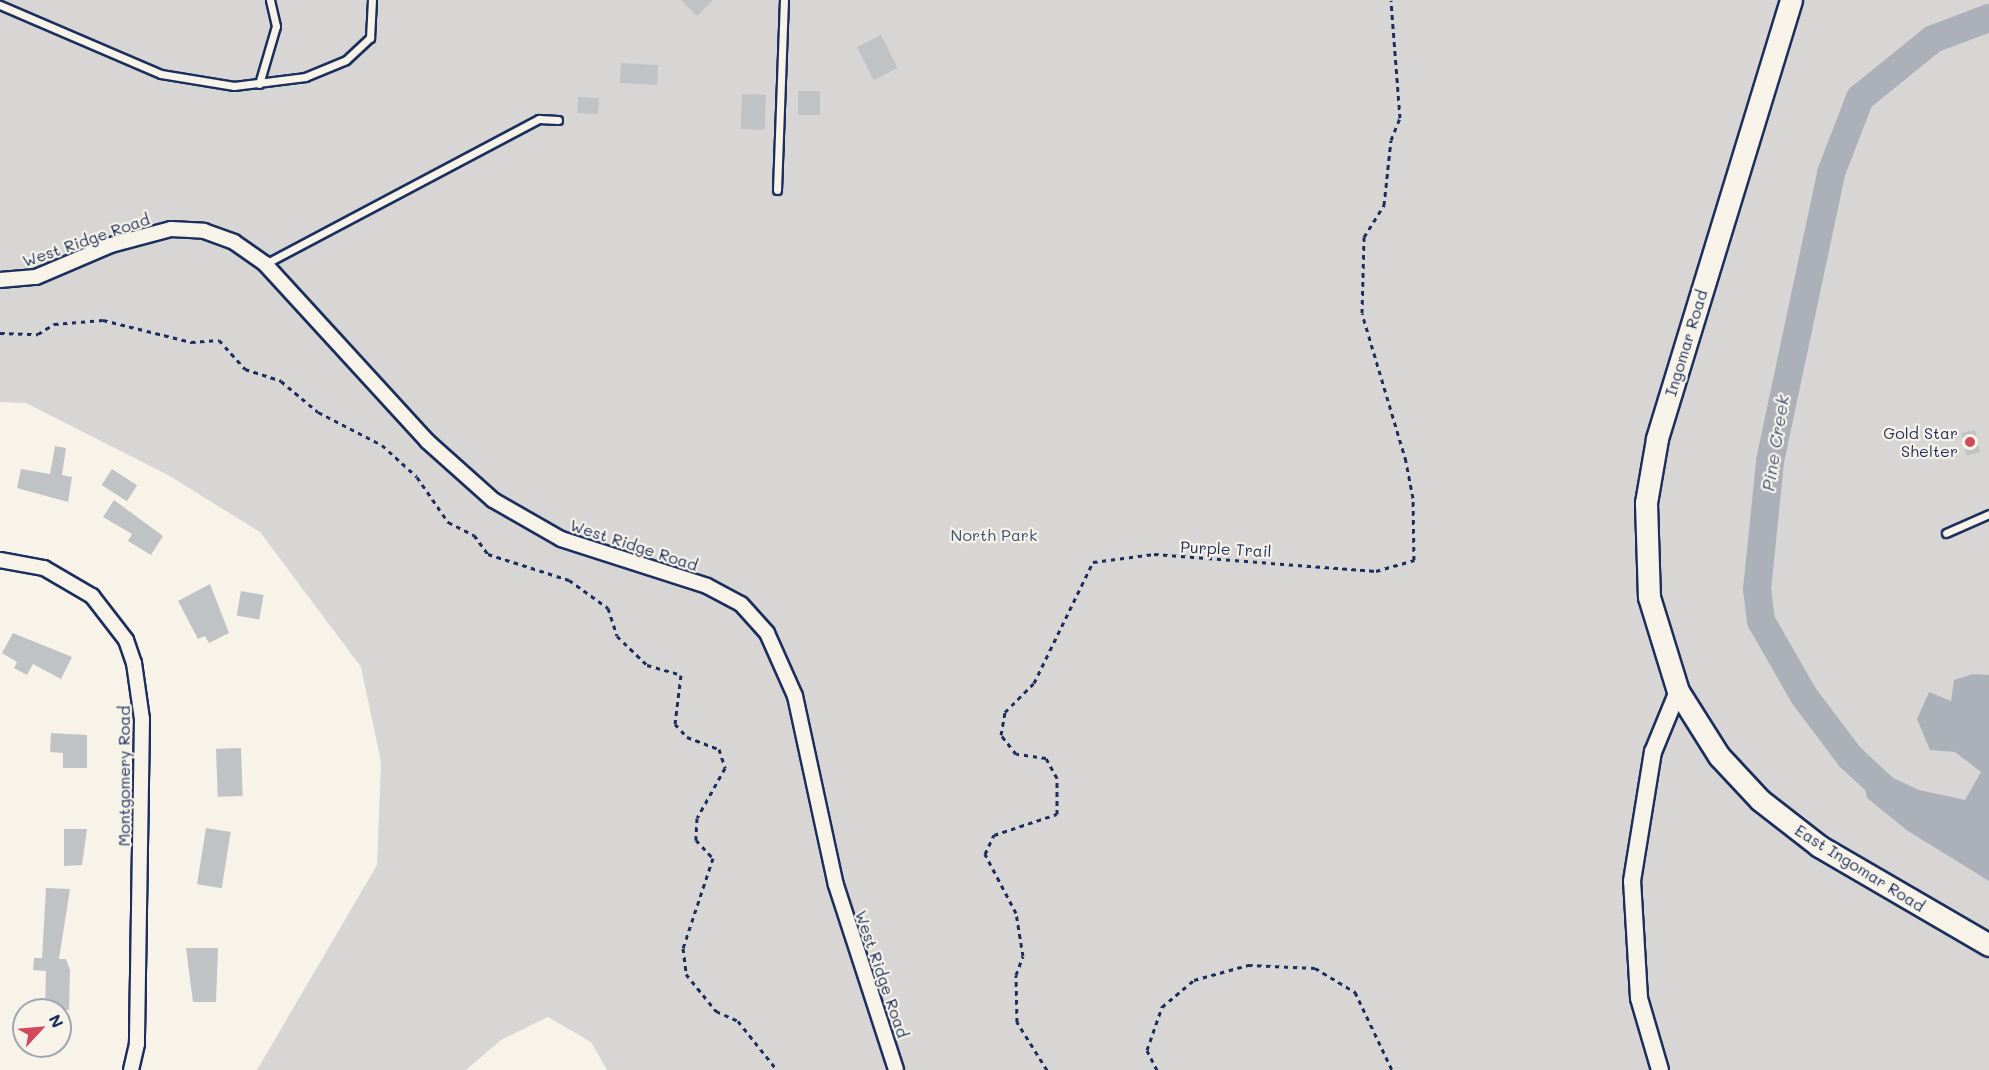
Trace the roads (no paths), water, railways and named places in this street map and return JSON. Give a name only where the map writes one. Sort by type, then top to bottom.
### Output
[{"type":"main road","name":"Ingomar Road","points":[[1678,691],[1656,629],[1646,575],[1650,471],[1791,0]]},
{"type":"main road","name":"East Ingomar Road","points":[[1678,691],[1719,756],[1787,822],[1989,945]]},
{"type":"street","name":"West Ridge Road","points":[[0,280],[36,277],[134,237],[186,228],[234,242],[265,264],[427,441],[492,500],[561,539],[725,593],[757,618],[776,649],[795,696],[836,885],[896,1070]]},
{"type":"street","name":"Montgomery Road","points":[[0,560],[44,568],[92,596],[126,640],[134,663],[142,719],[137,1044],[130,1070]]},
{"type":"street","points":[[1660,1070],[1639,998],[1632,881],[1653,752],[1678,691]]},
{"type":"lane","points":[[259,84],[276,26],[270,0]]},
{"type":"lane","points":[[0,5],[161,74],[207,85],[259,84],[305,77],[361,49],[373,29],[372,0]]},
{"type":"lane","points":[[777,190],[784,0]]},
{"type":"lane","points":[[265,264],[539,119],[558,120]]},
{"type":"lane","points":[[1946,533],[1989,514]]},
{"type":"waterway","name":"Pine Creek","points":[[1894,798],[1850,757],[1804,696],[1761,621],[1757,590],[1770,461],[1831,173],[1860,98],[1933,39],[1989,18]]},
{"type":"place","name":"Gold Star Shelter","points":[[1970,442]]},
{"type":"park label","name":"North Park","points":[[994,535]]}]
